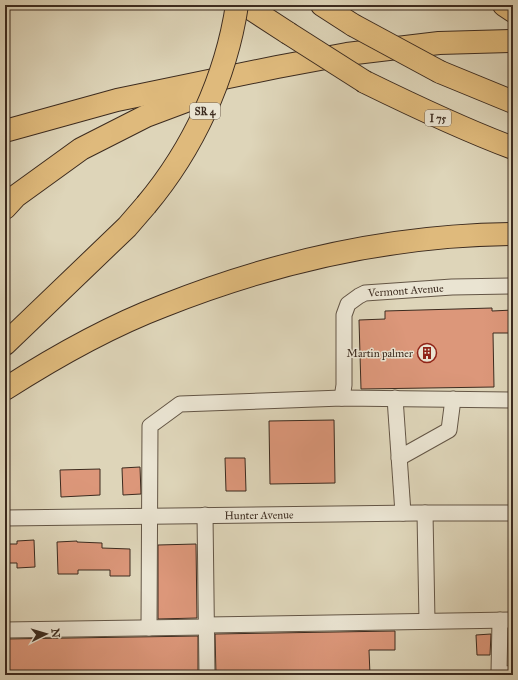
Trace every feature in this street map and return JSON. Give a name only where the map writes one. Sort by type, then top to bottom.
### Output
[{"type":"highway","name":"SR 4","points":[[5,344],[127,227],[167,178],[193,136],[223,66],[234,22],[236,5]]},
{"type":"highway","name":"I 75","points":[[245,5],[365,82],[418,109],[513,148]]},
{"type":"highway","points":[[322,5],[353,25],[440,72],[513,102]]},
{"type":"highway","points":[[504,5],[513,12]]},
{"type":"highway","points":[[5,131],[117,100],[347,54],[439,43],[513,41]]},
{"type":"highway","points":[[5,208],[16,196],[87,146],[146,116],[277,67]]},
{"type":"highway","points":[[5,389],[57,358],[108,331],[162,306],[220,285],[290,264],[367,247],[460,235],[513,234]]},
{"type":"street","name":"Vermont Avenue","points":[[342,398],[344,385],[344,315],[348,304],[359,296],[365,293],[452,287],[513,286]]},
{"type":"street","points":[[149,628],[150,426],[180,404],[342,398],[513,400]]},
{"type":"street","points":[[395,398],[403,513]]},
{"type":"street","points":[[399,458],[449,430],[453,399]]},
{"type":"street","points":[[425,513],[427,621]]},
{"type":"street","name":"Hunter Avenue","points":[[5,518],[513,513]]},
{"type":"street","points":[[204,515],[206,675]]},
{"type":"street","points":[[5,630],[506,620],[500,673],[513,674]]},
{"type":"building","name":"Martin palmer","points":[[492,308],[492,311],[513,310],[513,333],[493,333],[494,387],[361,389],[359,320],[385,319],[385,311]]},
{"type":"building","points":[[334,420],[335,483],[270,484],[269,421]]},
{"type":"building","points":[[225,458],[245,458],[246,491],[226,491]]},
{"type":"building","points":[[140,467],[141,494],[123,495],[122,468]]},
{"type":"building","points":[[100,469],[100,495],[61,497],[60,470]]},
{"type":"building","points":[[34,540],[35,567],[17,568],[17,563],[5,563],[5,544],[17,544],[17,541]]},
{"type":"building","points":[[77,541],[102,543],[102,548],[130,549],[130,576],[110,576],[110,570],[78,570],[78,574],[58,574],[57,542]]},
{"type":"building","points":[[196,544],[197,618],[158,619],[158,545]]},
{"type":"building","points":[[395,631],[395,650],[369,650],[370,675],[216,675],[215,634]]},
{"type":"building","points":[[491,634],[490,655],[477,655],[476,635]]},
{"type":"building","points":[[509,634],[513,634],[513,648],[508,648]]},
{"type":"building","points":[[198,636],[198,675],[5,675],[5,639]]},
{"type":"place","name":"Martin palmer","points":[[427,353]]}]
